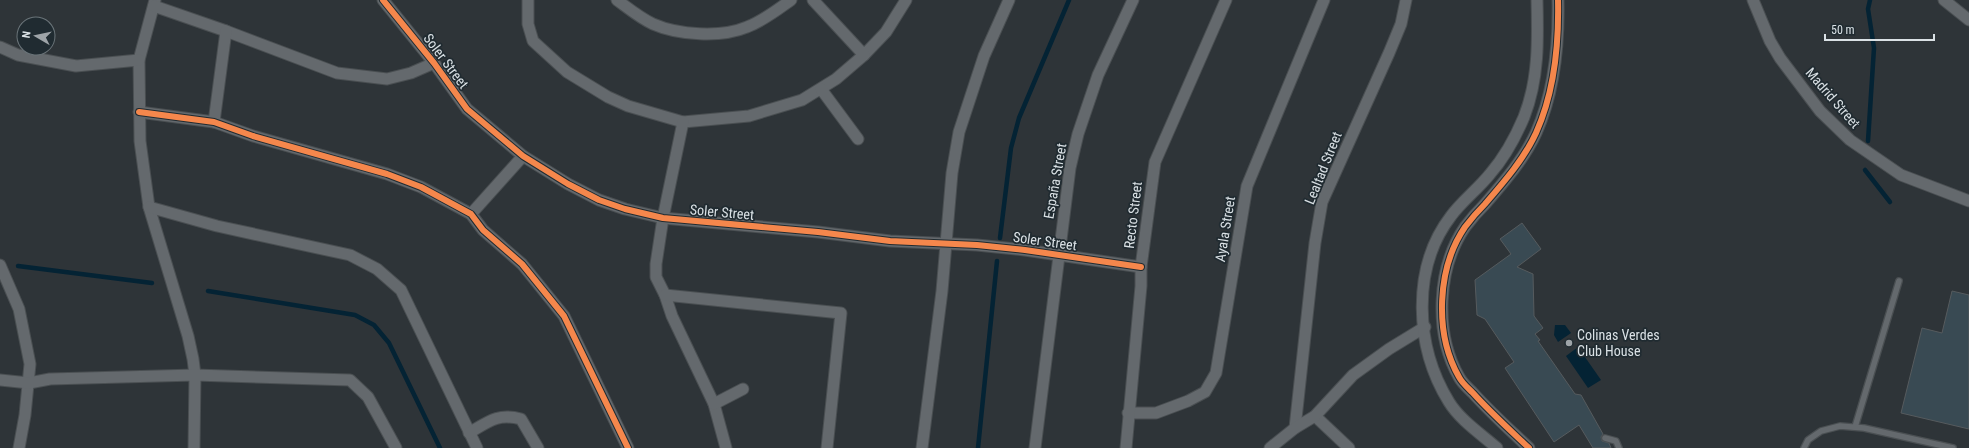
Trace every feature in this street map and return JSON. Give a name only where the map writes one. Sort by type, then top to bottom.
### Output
[{"type":"street","name":"Soler Street","points":[[383,0],[434,63],[467,109],[523,156],[568,184],[599,200],[626,209],[663,218],[818,232],[890,241],[1025,250],[1141,267]]},
{"type":"street","points":[[528,0],[528,24],[533,41],[567,72],[628,106],[683,122],[749,116],[802,100],[836,79],[864,55],[886,32],[906,0]]},
{"type":"street","points":[[617,0],[652,23],[676,31],[723,33],[746,28],[766,17],[791,0]]},
{"type":"street","points":[[812,0],[864,55]]},
{"type":"street","points":[[922,448],[942,291],[952,173],[959,132],[984,56],[1009,0]]},
{"type":"street","name":"España Street","points":[[1035,448],[1070,168],[1078,134],[1098,76],[1133,0]]},
{"type":"street","name":"Recto Street","points":[[1126,448],[1141,286],[1141,267],[1155,162],[1226,0]]},
{"type":"street","name":"Ayala Street","points":[[1128,414],[1156,413],[1188,401],[1205,392],[1212,383],[1216,373],[1247,186],[1324,0]]},
{"type":"street","name":"Lealtad Street","points":[[1295,428],[1315,243],[1322,202],[1390,53],[1401,24],[1406,0]]},
{"type":"street","points":[[1497,448],[1464,419],[1450,403],[1437,380],[1429,357],[1424,326],[1422,294],[1425,267],[1438,237],[1451,216],[1491,173],[1511,143],[1524,116],[1535,73],[1538,45],[1537,0]]},
{"type":"street","points":[[1529,448],[1483,404],[1459,377],[1449,350],[1442,314],[1444,279],[1451,256],[1465,227],[1513,170],[1536,134],[1550,95],[1556,61],[1558,0]]},
{"type":"street","name":"Madrid Street","points":[[1753,0],[1770,41],[1780,58],[1820,110],[1850,140],[1901,175],[1969,201]]},
{"type":"street","points":[[1944,0],[1969,20]]},
{"type":"street","points":[[194,448],[196,374],[188,336],[149,207],[140,141],[139,60],[154,3],[337,73],[387,79],[411,73],[434,63]]},
{"type":"street","points":[[214,122],[226,31]]},
{"type":"street","points":[[0,47],[18,55],[76,66],[139,60]]},
{"type":"street","points":[[821,88],[858,139]]},
{"type":"street","points":[[139,112],[214,122],[253,136],[387,174],[421,187],[471,214],[483,230],[522,264],[564,316],[628,448]]},
{"type":"street","points":[[683,122],[663,218],[656,264],[656,277],[665,295],[672,316],[714,404],[726,448]]},
{"type":"street","points":[[471,214],[523,156]]},
{"type":"street","points":[[149,207],[217,226],[350,255],[377,269],[401,290],[477,448]]},
{"type":"street","points":[[0,265],[19,309],[30,364],[26,415],[19,448]]},
{"type":"street","points":[[665,295],[841,313],[827,448]]},
{"type":"street","points":[[1270,448],[1280,444],[1295,428],[1315,416],[1354,376],[1389,349],[1424,326]]},
{"type":"street","points":[[0,380],[29,383],[50,379],[196,374],[350,380],[368,397],[396,448]]},
{"type":"street","points":[[714,404],[744,389]]},
{"type":"street","points":[[469,433],[490,420],[508,416],[521,419],[538,448]]},
{"type":"street","points":[[1315,416],[1349,448]]},
{"type":"lane","points":[[1855,427],[1899,281]]},
{"type":"lane","points":[[1804,448],[1808,440],[1821,431],[1840,426],[1855,427],[1953,448]]},
{"type":"lane","points":[[1605,438],[1616,441],[1619,448]]},
{"type":"water","points":[[1555,325],[1565,325],[1571,333],[1558,342],[1554,335]]},
{"type":"water","points":[[1578,347],[1601,380],[1588,388],[1566,356]]},
{"type":"building","name":"Colinas Verdes Club House","points":[[1522,223],[1541,249],[1517,267],[1533,274],[1534,316],[1543,328],[1535,334],[1540,340],[1538,341],[1575,394],[1581,395],[1603,434],[1601,437],[1602,441],[1609,443],[1611,448],[1593,448],[1579,425],[1554,442],[1505,368],[1514,362],[1485,319],[1477,315],[1475,280],[1511,254],[1500,239]]},
{"type":"building","points":[[1952,291],[1969,295],[1969,429],[1901,413],[1922,328],[1942,333]]},
{"type":"waterway","points":[[1000,238],[1011,148],[1019,118],[1069,0]]},
{"type":"waterway","points":[[1868,141],[1874,48],[1868,9],[1870,0]]},
{"type":"waterway","points":[[1865,170],[1890,202]]},
{"type":"waterway","points":[[978,448],[997,261]]},
{"type":"waterway","points":[[18,266],[152,283]]},
{"type":"waterway","points":[[208,291],[355,315],[374,325],[389,343],[440,448]]},
{"type":"cycle path","points":[[383,0],[434,63],[467,109],[523,156],[568,184],[599,200],[625,209],[663,218],[818,232],[890,241],[977,245],[1025,250],[1141,267]]},
{"type":"cycle path","points":[[1529,448],[1486,407],[1460,379],[1451,360],[1445,341],[1442,301],[1444,281],[1456,243],[1467,224],[1520,161],[1536,133],[1548,101],[1552,84],[1558,34],[1558,0]]},
{"type":"cycle path","points":[[139,112],[214,122],[253,136],[387,174],[421,187],[471,214],[483,230],[522,264],[564,316],[628,448]]},
{"type":"place","name":"Colinas Verdes Club House","points":[[1569,343]]}]
